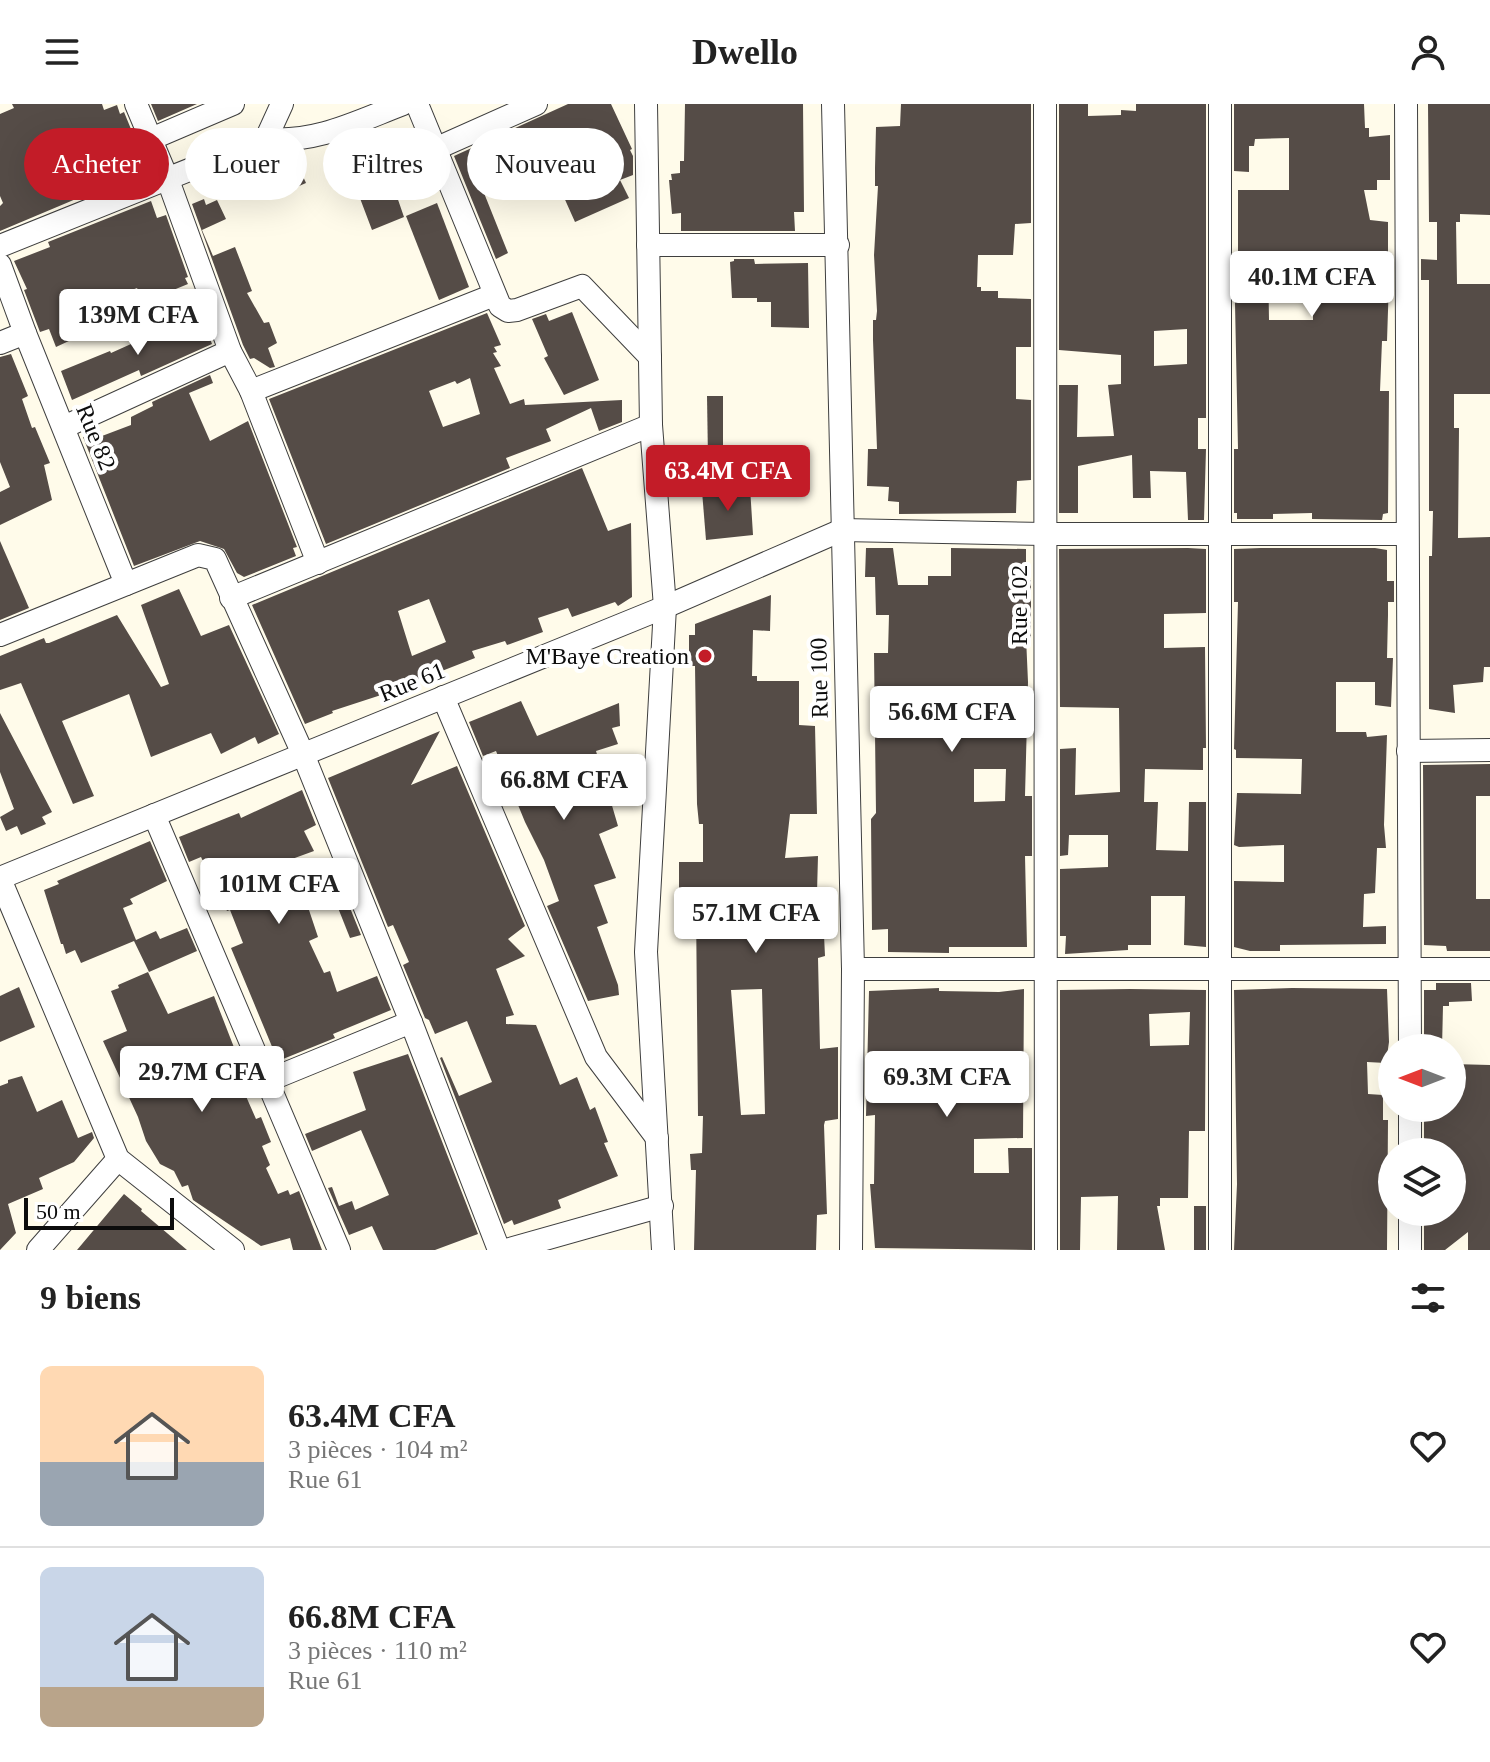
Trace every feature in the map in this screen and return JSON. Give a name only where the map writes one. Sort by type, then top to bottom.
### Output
[{"type":"street","points":[[136,104],[146,128]]},
{"type":"street","points":[[169,131],[233,104]]},
{"type":"street","points":[[271,128],[282,104]]},
{"type":"street","points":[[307,138],[403,104]]},
{"type":"street","points":[[417,104],[427,128]]},
{"type":"street","points":[[451,142],[536,104]]},
{"type":"street","points":[[646,104],[651,425],[665,607],[646,952],[663,1250]]},
{"type":"street","name":"Rue 100","points":[[833,104],[853,969],[851,1250]]},
{"type":"street","name":"Rue 102","points":[[1045,104],[1046,1250]]},
{"type":"street","points":[[1220,104],[1220,1250]]},
{"type":"street","points":[[1406,104],[1410,1034]]},
{"type":"street","points":[[169,183],[230,351],[251,391],[318,563]]},
{"type":"street","points":[[451,189],[500,306],[508,311],[517,310],[582,286],[650,357]]},
{"type":"street","points":[[0,246],[117,200]]},
{"type":"street","points":[[648,245],[838,245]]},
{"type":"street","name":"Rue 82","points":[[0,265],[126,584]]},
{"type":"street","points":[[251,391],[494,295]]},
{"type":"street","points":[[0,343],[25,333]]},
{"type":"street","points":[[64,427],[230,351]]},
{"type":"street","points":[[231,598],[651,425]]},
{"type":"street","points":[[842,530],[1045,534],[1407,534]]},
{"type":"street","name":"Rue 61","points":[[0,879],[665,607],[842,530]]},
{"type":"street","points":[[0,635],[198,555],[215,559],[303,754],[499,1250]]},
{"type":"street","points":[[443,697],[596,1057],[657,1138]]},
{"type":"street","points":[[1408,751],[1490,750]]},
{"type":"street","points":[[154,815],[339,1250]]},
{"type":"street","points":[[0,879],[118,1159],[233,1250]]},
{"type":"street","points":[[853,969],[1490,969]]},
{"type":"street","points":[[267,1081],[411,1022]]},
{"type":"street","points":[[38,1250],[118,1159]]},
{"type":"street","points":[[506,1250],[662,1206]]},
{"type":"street","points":[[1410,1226],[1410,1250]]},
{"type":"building","points":[[12,104],[102,104],[104,110],[117,105],[120,114],[124,112],[131,128],[24,128],[24,200],[74,200],[0,231],[0,206],[3,203],[0,196],[0,114],[14,108]]},
{"type":"building","points":[[151,104],[197,104],[158,121]]},
{"type":"building","points":[[568,104],[611,104],[622,128],[515,128]]},
{"type":"building","points":[[685,104],[803,104],[804,212],[794,212],[795,231],[681,231],[681,213],[672,214],[669,180],[672,180],[671,174],[680,173],[680,161],[684,161]]},
{"type":"building","points":[[901,104],[1031,104],[1031,223],[1015,224],[1013,255],[978,255],[977,287],[981,287],[981,291],[998,291],[998,298],[1031,299],[1031,347],[1016,347],[1016,399],[1031,400],[1031,480],[1017,481],[1016,513],[899,514],[899,502],[888,501],[889,487],[867,486],[868,449],[877,449],[873,340],[873,320],[876,320],[877,311],[874,255],[878,186],[875,186],[876,127],[900,126]]},
{"type":"building","points":[[1059,104],[1088,104],[1088,116],[1121,115],[1121,110],[1136,111],[1136,104],[1206,104],[1206,418],[1198,418],[1198,449],[1206,449],[1204,520],[1188,520],[1186,472],[1150,471],[1151,498],[1133,498],[1132,455],[1078,466],[1078,513],[1059,513],[1059,385],[1078,385],[1077,437],[1114,436],[1108,385],[1121,384],[1121,355],[1059,350]],"holes":[[[1187,329],[1187,364],[1154,366],[1154,331]]]},
{"type":"building","points":[[1234,104],[1364,104],[1365,128],[1369,128],[1369,137],[1390,135],[1390,180],[1377,180],[1377,190],[1364,190],[1370,220],[1388,222],[1388,258],[1393,258],[1393,280],[1389,280],[1387,341],[1382,341],[1380,391],[1389,391],[1388,513],[1383,514],[1382,520],[1312,519],[1312,513],[1273,514],[1273,519],[1237,519],[1237,513],[1234,513],[1234,449],[1238,449],[1234,255],[1238,255],[1238,190],[1289,190],[1289,138],[1255,139],[1254,146],[1249,146],[1249,172],[1234,171]],"holes":[[[1274,255],[1312,255],[1313,320],[1269,320],[1268,263],[1274,263]]]},
{"type":"building","points":[[1428,104],[1490,104],[1490,215],[1460,214],[1460,222],[1456,222],[1457,284],[1490,284],[1490,394],[1454,394],[1454,428],[1459,428],[1458,538],[1490,537],[1490,667],[1484,667],[1483,682],[1453,685],[1455,713],[1429,709],[1429,556],[1432,556],[1433,511],[1429,511],[1429,280],[1421,280],[1421,259],[1437,260],[1437,222],[1429,222]]},
{"type":"building","points":[[624,132],[632,149],[633,175],[624,178]]},
{"type":"building","points":[[467,150],[467,188],[454,156]]},
{"type":"building","points":[[624,188],[629,198],[575,222],[565,200],[624,200]]},
{"type":"building","points":[[204,200],[206,205],[217,200],[226,219],[202,230],[213,256],[235,247],[252,291],[247,293],[264,323],[269,322],[277,343],[268,348],[275,367],[270,368],[254,358],[250,359],[192,204]]},
{"type":"building","points":[[361,200],[398,200],[404,217],[372,230]]},
{"type":"building","points":[[472,200],[487,200],[508,253],[496,259]]},
{"type":"building","points":[[151,201],[157,218],[166,215],[188,284],[144,302],[137,288],[92,305],[99,327],[56,347],[49,329],[40,332],[24,290],[27,289],[14,261],[50,247],[48,242]]},
{"type":"building","points":[[437,203],[469,287],[439,300],[406,216]]},
{"type":"building","points":[[734,259],[754,259],[755,264],[808,263],[809,328],[771,327],[771,302],[757,302],[757,298],[732,298],[730,262]]},
{"type":"building","points":[[572,312],[599,380],[564,395],[544,358],[548,356],[532,319],[546,314],[549,321]]},
{"type":"building","points":[[200,313],[212,344],[141,376],[139,370],[72,400],[61,371],[111,353]]},
{"type":"building","points":[[487,313],[501,345],[494,347],[497,352],[493,353],[501,366],[494,368],[510,404],[524,399],[525,405],[622,400],[622,422],[599,431],[591,408],[546,429],[551,441],[506,458],[510,468],[326,544],[269,399]],"holes":[[[470,378],[480,414],[443,427],[429,391]]]},
{"type":"building","points":[[11,354],[28,396],[22,399],[32,428],[35,427],[50,463],[44,465],[52,500],[0,525],[0,492],[10,487],[0,462],[0,357]]},
{"type":"building","points":[[210,375],[213,383],[189,393],[210,441],[248,421],[297,547],[293,548],[296,556],[244,577],[237,573],[224,549],[200,541],[134,566],[83,437],[100,430],[102,436],[131,425],[131,417],[153,406],[152,402]]},
{"type":"building","points":[[707,396],[723,396],[723,458],[708,459]]},
{"type":"building","points":[[582,468],[608,531],[631,523],[632,597],[618,606],[615,602],[572,617],[568,608],[538,618],[543,632],[507,645],[505,641],[472,651],[475,658],[305,724],[252,605]],"holes":[[[429,599],[446,642],[412,656],[398,611]]]},
{"type":"building","points":[[750,487],[753,535],[706,540],[702,491]]},
{"type":"building","points":[[0,541],[29,608],[0,620]]},
{"type":"building","points":[[866,548],[893,548],[898,585],[928,585],[928,576],[951,576],[951,548],[1026,549],[1026,580],[1031,580],[1031,638],[1026,637],[1025,796],[1032,796],[1032,856],[1025,856],[1027,947],[949,947],[949,953],[888,952],[888,929],[872,930],[871,819],[876,813],[874,653],[888,653],[889,615],[876,615],[875,577],[865,577]],"holes":[[[974,769],[1006,769],[1005,801],[974,802]]]},
{"type":"building","points":[[1059,549],[1206,549],[1206,613],[1164,614],[1164,648],[1205,647],[1206,748],[1203,748],[1203,770],[1145,769],[1144,802],[1158,802],[1156,850],[1188,851],[1189,802],[1206,802],[1206,947],[1184,945],[1185,896],[1151,896],[1151,945],[1128,945],[1128,950],[1065,954],[1066,936],[1060,936],[1060,869],[1108,867],[1108,835],[1069,835],[1068,855],[1060,856],[1060,749],[1076,748],[1075,795],[1120,792],[1119,708],[1060,707]]},
{"type":"building","points":[[1234,549],[1387,550],[1387,581],[1394,581],[1394,602],[1388,602],[1387,658],[1393,658],[1391,707],[1375,705],[1375,682],[1336,682],[1336,732],[1366,732],[1367,737],[1387,735],[1386,848],[1377,848],[1375,893],[1364,894],[1363,927],[1386,926],[1386,944],[1280,945],[1280,951],[1250,951],[1234,947],[1234,881],[1284,882],[1284,845],[1234,845],[1237,793],[1301,794],[1302,759],[1236,758],[1234,749],[1238,602],[1234,602]]},
{"type":"building","points":[[179,589],[201,636],[229,625],[279,734],[258,744],[255,737],[221,754],[211,733],[151,757],[129,694],[62,721],[94,796],[73,804],[21,683],[0,690],[0,656],[44,638],[49,643],[117,615],[161,687],[169,684],[141,605]]},
{"type":"building","points":[[771,595],[770,631],[753,630],[752,676],[757,676],[757,681],[799,681],[799,725],[815,726],[817,814],[790,814],[785,858],[818,856],[816,929],[817,936],[824,935],[825,956],[818,958],[820,1049],[838,1047],[838,1119],[825,1121],[824,1125],[827,1214],[817,1215],[816,1250],[694,1250],[696,1170],[691,1170],[690,1154],[702,1153],[703,1116],[698,1116],[696,904],[695,892],[679,892],[679,862],[703,862],[703,824],[699,824],[697,804],[695,666],[689,666],[689,635],[695,635],[695,624]],"holes":[[[762,989],[765,1114],[741,1115],[731,990]]]},
{"type":"building","points":[[521,701],[537,736],[619,703],[620,726],[612,728],[618,744],[596,751],[618,826],[599,834],[616,878],[594,885],[608,923],[597,927],[619,995],[588,1001],[547,906],[559,901],[544,860],[496,751],[483,756],[469,722]]},
{"type":"building","points":[[0,713],[52,812],[42,817],[46,824],[21,835],[17,826],[6,831],[0,817],[14,809],[0,772]]},
{"type":"building","points":[[440,731],[411,785],[457,766],[525,926],[508,939],[525,956],[496,969],[514,1015],[506,1017],[506,1024],[536,1025],[560,1085],[577,1077],[590,1110],[595,1107],[608,1142],[604,1143],[618,1176],[558,1200],[561,1208],[514,1225],[512,1220],[504,1224],[440,1058],[459,1096],[492,1082],[467,1021],[435,1034],[425,1018],[403,965],[409,962],[393,925],[388,927],[328,778]]},
{"type":"building","points":[[1490,764],[1490,796],[1476,796],[1476,899],[1490,899],[1490,951],[1447,951],[1446,946],[1424,945],[1423,765]]},
{"type":"building","points":[[302,790],[316,825],[304,831],[314,851],[292,859],[318,937],[309,941],[324,973],[330,971],[337,992],[377,976],[391,1010],[333,1034],[335,1038],[278,1061],[231,948],[243,943],[230,910],[227,911],[201,857],[189,862],[179,837],[239,813],[241,818]]},
{"type":"building","points":[[150,841],[167,881],[130,899],[133,904],[123,908],[136,940],[156,931],[160,939],[187,928],[197,951],[149,972],[134,941],[81,963],[75,950],[66,954],[44,890],[59,884],[57,881]]},
{"type":"building","points":[[331,861],[361,935],[350,938],[321,865]]},
{"type":"building","points":[[148,972],[168,1014],[214,996],[235,1050],[231,1076],[240,1073],[256,1119],[261,1117],[271,1142],[262,1146],[270,1165],[266,1168],[278,1194],[288,1190],[290,1195],[299,1191],[322,1250],[293,1250],[290,1238],[261,1246],[193,1200],[188,1185],[182,1187],[174,1171],[160,1164],[146,1141],[103,1041],[127,1031],[111,991]]},
{"type":"building","points":[[1436,983],[1471,983],[1472,1001],[1449,1002],[1449,1006],[1443,1006],[1442,1034],[1424,1034],[1424,990],[1436,990]]},
{"type":"building","points":[[19,987],[35,1027],[0,1042],[0,996]]},
{"type":"building","points":[[939,988],[939,991],[999,992],[1024,989],[1023,1138],[974,1139],[974,1173],[1009,1173],[1008,1148],[1032,1148],[1032,1250],[875,1248],[870,1184],[874,1184],[875,1115],[866,1116],[869,991]]},
{"type":"building","points":[[1387,989],[1389,1034],[1378,1034],[1378,1063],[1367,1062],[1368,1094],[1378,1095],[1378,1122],[1388,1122],[1388,1138],[1378,1138],[1378,1226],[1387,1226],[1387,1250],[1234,1250],[1237,1184],[1234,990]]},
{"type":"building","points":[[1060,990],[1206,990],[1205,1131],[1189,1131],[1188,1198],[1160,1198],[1160,1206],[1157,1206],[1165,1250],[1117,1250],[1118,1196],[1081,1197],[1080,1250],[1060,1250]],"holes":[[[1190,1012],[1189,1045],[1150,1046],[1149,1014]]]},
{"type":"building","points":[[408,1054],[478,1234],[435,1250],[383,1250],[372,1226],[349,1235],[328,1188],[332,1187],[339,1206],[352,1201],[355,1210],[389,1195],[361,1130],[312,1151],[305,1134],[366,1110],[353,1072]]},
{"type":"building","points":[[1466,1064],[1490,1065],[1490,1250],[1468,1250],[1468,1232],[1445,1250],[1424,1250],[1424,1226],[1466,1226],[1466,1138],[1424,1138],[1424,1122],[1466,1122]]},
{"type":"building","points":[[22,1076],[37,1112],[62,1100],[78,1138],[92,1132],[94,1138],[74,1162],[39,1178],[43,1189],[8,1204],[16,1233],[0,1250],[0,1086]]},
{"type":"building","points":[[124,1194],[141,1211],[187,1250],[77,1250]]},
{"type":"building","points":[[1194,1206],[1206,1206],[1206,1250],[1194,1250]]},
{"type":"place","name":"M'Baye Creation","points":[[705,656]]}]
